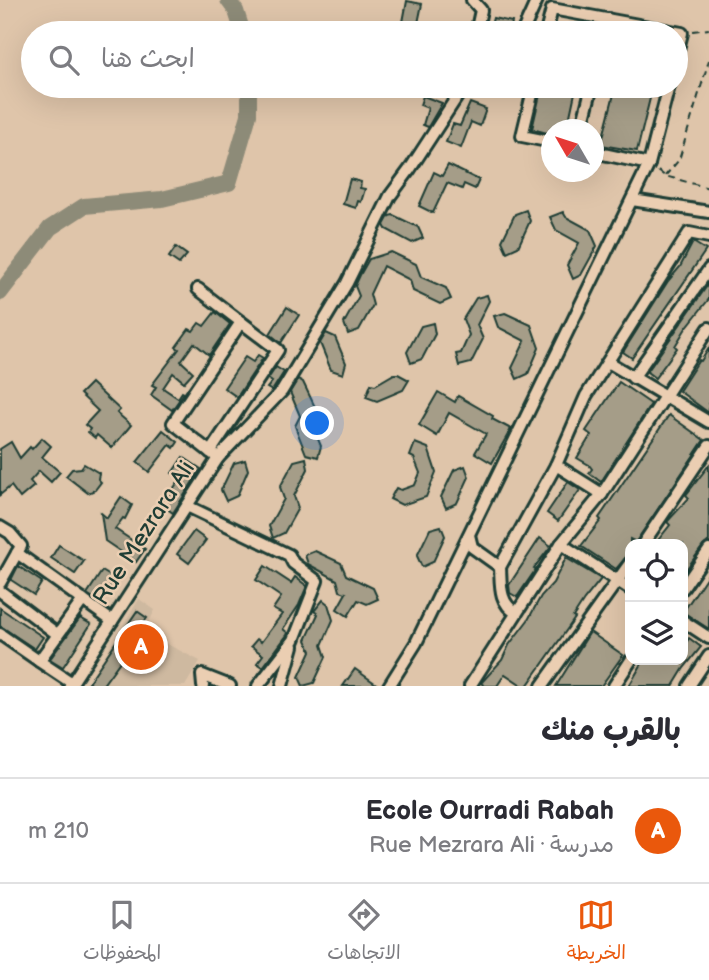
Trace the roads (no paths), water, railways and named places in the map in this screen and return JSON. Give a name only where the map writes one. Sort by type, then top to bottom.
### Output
[{"type":"street","points":[[472,0],[481,10],[479,21]]},
{"type":"street","points":[[527,21],[537,0]]},
{"type":"street","points":[[548,4],[619,21]]},
{"type":"street","points":[[214,455],[282,391],[347,283],[390,196],[457,98]]},
{"type":"street","points":[[531,98],[522,136],[541,140]]},
{"type":"street","points":[[584,119],[589,98]]},
{"type":"street","points":[[389,686],[416,643],[649,164],[666,98]]},
{"type":"street","points":[[604,154],[649,164]]},
{"type":"street","points":[[632,200],[709,212]]},
{"type":"street","points":[[516,613],[508,608],[502,596],[500,567],[556,465],[586,396],[689,233],[709,237]]},
{"type":"street","points":[[633,377],[709,269]]},
{"type":"street","points":[[198,289],[278,350],[214,455]]},
{"type":"street","name":"Rue Mezrara Ali","points":[[71,685],[187,506],[214,455],[173,423],[241,322]]},
{"type":"street","points":[[470,686],[561,544],[602,494],[709,328]]},
{"type":"street","points":[[608,362],[709,422]]},
{"type":"street","points":[[646,539],[709,446]]},
{"type":"street","points":[[556,465],[602,494]]},
{"type":"street","points":[[187,506],[289,555],[293,563],[317,581],[294,640],[282,686]]},
{"type":"street","points":[[0,527],[10,533],[21,546],[0,583]]},
{"type":"street","points":[[469,535],[472,547],[500,567]]},
{"type":"street","points":[[561,544],[625,586]]},
{"type":"street","points":[[688,580],[709,550]]},
{"type":"street","points":[[17,553],[112,621]]},
{"type":"street","points":[[542,686],[625,571]]},
{"type":"street","points":[[0,592],[57,634]]},
{"type":"street","points":[[39,661],[83,600]]},
{"type":"street","points":[[688,624],[709,638]]},
{"type":"street","points":[[0,634],[71,685]]},
{"type":"street","points":[[258,686],[294,640]]},
{"type":"street","points":[[689,686],[709,656]]},
{"type":"street","points":[[614,686],[628,665]]},
{"type":"street","points":[[203,686],[202,675],[230,686]]},
{"type":"waterway","points":[[228,0],[239,21]]},
{"type":"waterway","points":[[0,293],[50,228],[84,206],[162,199],[229,183],[249,115],[249,98]]},
{"type":"place","name":"Ecole Ourradi Rabah","points":[[141,647]]}]
